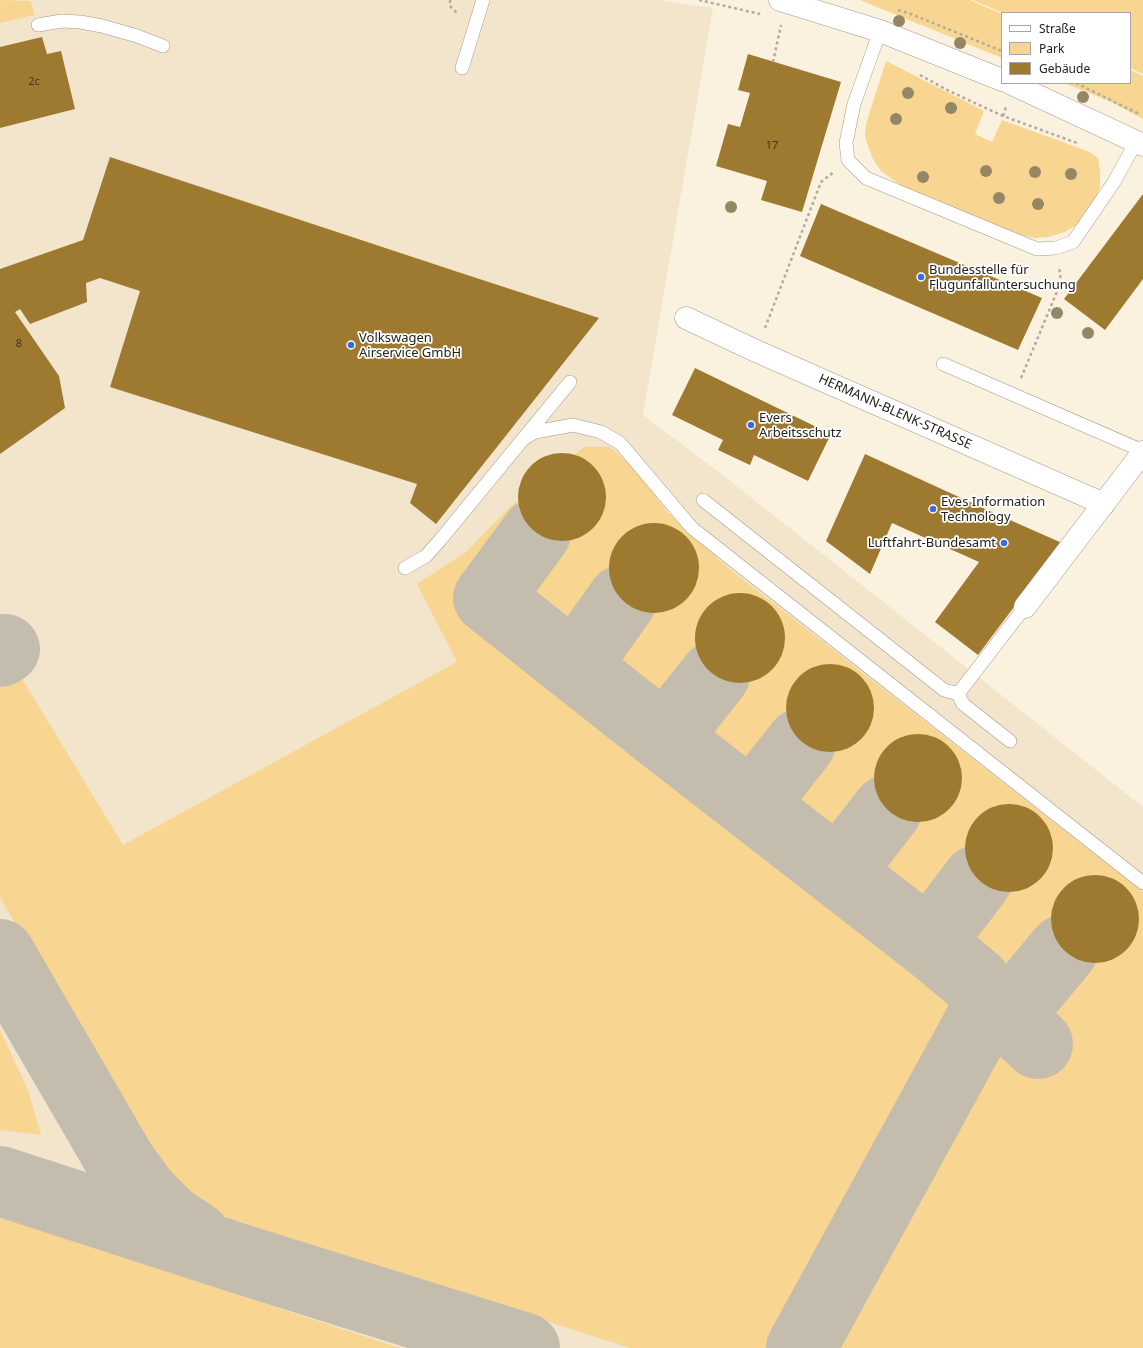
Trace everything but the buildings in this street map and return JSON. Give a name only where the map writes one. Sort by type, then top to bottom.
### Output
[{"type":"street","points":[[781,10],[880,30],[1001,80]]},
{"type":"street","points":[[1012,84],[1139,144]]},
{"type":"street","name":"HERMANN-BLENK-STRASSE","points":[[686,318],[756,351],[1104,504]]},
{"type":"street","points":[[1025,607],[1143,451]]},
{"type":"lane","points":[[462,68],[483,0]]},
{"type":"lane","points":[[38,25],[62,21],[80,22],[137,36],[163,46]]},
{"type":"lane","points":[[880,30],[854,104],[846,142],[848,160],[866,178],[1037,249],[1056,248],[1073,242],[1139,144]]},
{"type":"lane","points":[[943,364],[1143,451]]},
{"type":"lane","points":[[405,568],[426,556],[570,382]]},
{"type":"lane","points":[[525,438],[535,432],[573,425],[601,432],[620,443],[692,528],[1143,883]]},
{"type":"lane","points":[[704,500],[944,690],[955,693],[961,690]]},
{"type":"lane","points":[[1010,741],[963,704],[959,696],[961,690],[1025,607]]},
{"type":"path","points":[[891,8],[911,14],[1001,51]]},
{"type":"path","points":[[773,62],[781,10]]},
{"type":"path","points":[[1078,84],[1143,116]]},
{"type":"path","points":[[1003,116],[1082,145]]},
{"type":"path","points":[[756,351],[821,182],[848,160]]},
{"type":"path","points":[[1014,395],[1061,282],[1056,248]]},
{"type":"shaded area","points":[[0,0],[659,0],[713,8],[643,415],[720,473],[1143,807],[1143,1348],[0,1348]]},
{"type":"green space","points":[[0,0],[30,1],[35,15],[0,23]]},
{"type":"green space","points":[[860,0],[970,0],[1001,14],[1001,58]]},
{"type":"green space","points":[[973,0],[1143,0],[1143,74],[1131,68],[1131,12],[1001,12]]},
{"type":"green space","points":[[886,61],[984,111],[975,134],[992,142],[1002,120],[1090,152],[1098,158],[1100,186],[1095,201],[1078,224],[1065,232],[1048,237],[1035,238],[1021,235],[1000,228],[906,189],[881,171],[873,159],[865,136],[866,124]]},
{"type":"green space","points":[[1131,70],[1143,76],[1143,119],[1109,101],[1066,84],[1131,84]]},
{"type":"green space","points":[[584,447],[610,447],[642,478],[666,511],[727,567],[1143,892],[1143,1348],[630,1348],[230,1219],[207,1208],[181,1188],[166,1174],[141,1140],[0,897],[0,688],[21,677],[123,845],[457,662],[417,584],[466,552],[509,508]]},
{"type":"green space","points":[[0,1030],[28,1090],[41,1135],[0,1130]]},
{"type":"green space","points":[[0,1218],[18,1223],[400,1348],[0,1348]]},
{"type":"taxiway","points":[[536,533],[488,598],[665,738],[929,943],[976,982],[987,1008],[996,1009],[1008,1016],[1038,1044]]},
{"type":"taxiway","points":[[575,666],[622,600]]},
{"type":"taxiway","points":[[0,652],[5,649]]},
{"type":"taxiway","points":[[665,738],[715,675]]},
{"type":"taxiway","points":[[752,805],[801,743]]},
{"type":"taxiway","points":[[839,872],[887,810]]},
{"type":"taxiway","points":[[929,943],[977,880]]},
{"type":"taxiway","points":[[1008,1016],[1063,950]]},
{"type":"taxiway","points":[[0,954],[122,1164],[144,1194],[169,1219],[196,1237]]},
{"type":"taxiway","points":[[801,1348],[987,1008]]},
{"type":"taxiway","points":[[0,1181],[250,1262],[525,1348]]},
{"type":"place","name":"Bundesstelle für Flugunfalluntersuchung","points":[[921,277]]},
{"type":"place","name":"Volkswagen Airservice GmbH","points":[[351,345]]},
{"type":"place","name":"Evers Arbeitsschutz","points":[[751,425]]},
{"type":"place","name":"Eves Information Technology","points":[[933,509]]},
{"type":"place","name":"Luftfahrt-Bundesamt","points":[[1004,543]]}]
